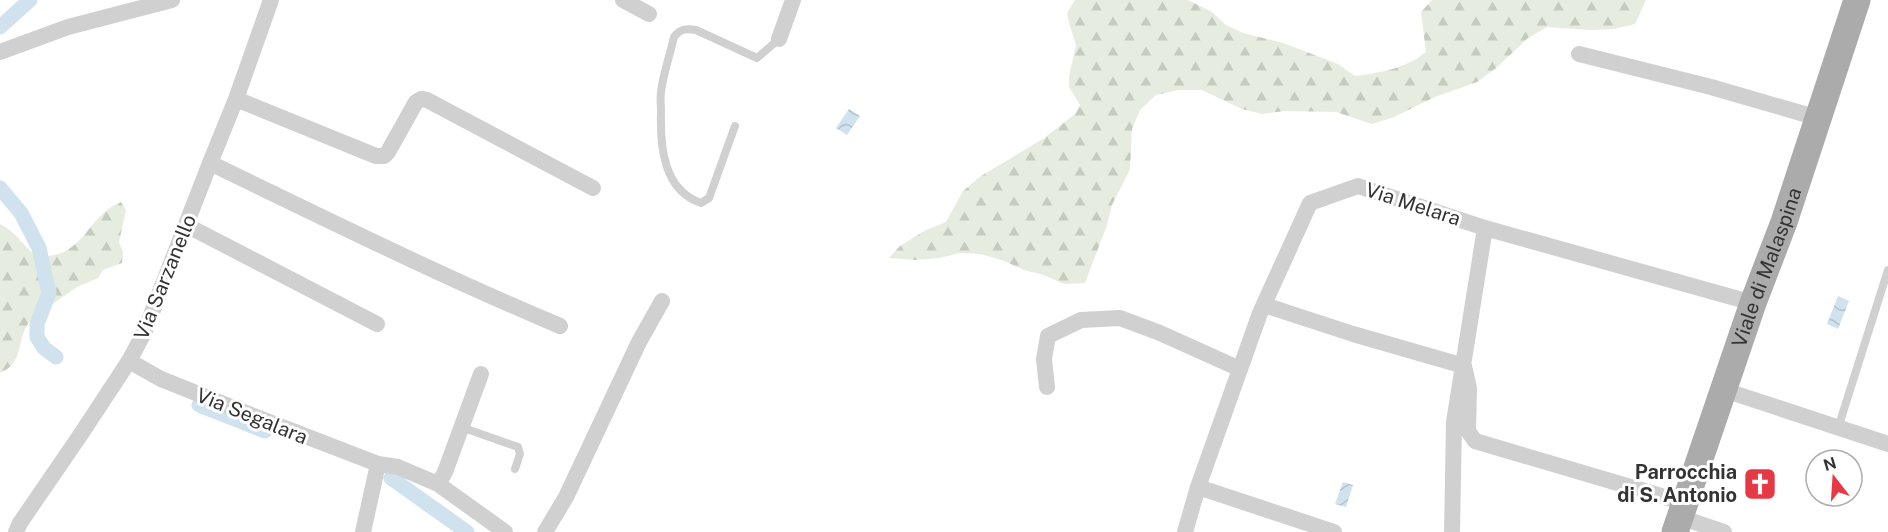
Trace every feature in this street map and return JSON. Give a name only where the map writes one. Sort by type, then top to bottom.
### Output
[{"type":"main road","name":"Viale di Malaspina","points":[[1680,517],[1753,303],[1784,222],[1857,0]]},
{"type":"street","points":[[0,52],[68,27],[172,0]]},
{"type":"street","name":"Via Sarzanello","points":[[16,532],[129,361],[144,333],[236,99],[271,0]]},
{"type":"street","points":[[623,0],[649,14]]},
{"type":"street","points":[[779,39],[793,0]]},
{"type":"street","points":[[1578,54],[1712,87],[1818,118]]},
{"type":"street","points":[[236,99],[376,156],[384,156],[388,152],[416,102],[421,99],[427,100],[593,188]]},
{"type":"street","points":[[210,163],[377,245],[490,297],[560,326]]},
{"type":"street","name":"Via Melara","points":[[1185,532],[1198,487],[1264,305],[1310,203],[1358,186],[1485,228],[1753,303]]},
{"type":"street","points":[[186,225],[377,324]]},
{"type":"street","points":[[1452,532],[1454,422],[1485,228]]},
{"type":"street","points":[[545,532],[566,497],[639,342],[662,301]]},
{"type":"street","points":[[1264,305],[1464,366]]},
{"type":"street","points":[[1047,387],[1044,359],[1048,336],[1081,320],[1119,318],[1160,333],[1240,369]]},
{"type":"street","name":"Via Segalara","points":[[129,361],[162,379],[322,444],[378,464],[398,467],[438,484],[505,532]]},
{"type":"street","points":[[1464,366],[1468,388],[1468,431],[1475,441],[1724,532]]},
{"type":"street","points":[[438,484],[445,472],[481,374]]},
{"type":"street","points":[[1724,390],[1888,444]]},
{"type":"street","points":[[363,532],[378,464]]},
{"type":"street","points":[[1198,487],[1334,532]]},
{"type":"lane","points":[[735,126],[709,198],[701,203],[695,201],[684,194],[671,178],[664,160],[660,135],[661,93],[674,38],[679,31],[687,28],[696,30],[757,58],[779,39]]},
{"type":"lane","points":[[1838,428],[1888,270]]},
{"type":"lane","points":[[461,427],[518,447],[520,454],[515,470]]},
{"type":"green space","points":[[1075,0],[1188,0],[1212,12],[1226,25],[1243,33],[1283,43],[1338,64],[1355,76],[1402,66],[1426,52],[1421,12],[1432,0],[1646,0],[1635,24],[1614,29],[1591,30],[1547,27],[1528,38],[1495,69],[1477,82],[1372,124],[1336,112],[1284,111],[1262,114],[1242,109],[1202,90],[1179,90],[1156,95],[1140,110],[1132,129],[1130,169],[1112,205],[1107,225],[1085,283],[1064,284],[981,254],[960,253],[915,260],[889,258],[900,246],[926,230],[946,222],[963,191],[981,176],[1043,139],[1075,114],[1080,105],[1069,87],[1069,76],[1076,45],[1067,13]]},
{"type":"green space","points":[[121,202],[126,210],[119,242],[123,252],[122,263],[103,270],[98,278],[77,287],[44,310],[35,313],[24,331],[14,362],[0,373],[0,224],[41,258],[64,252],[72,247],[105,212]]},
{"type":"water","points":[[849,109],[860,116],[847,135],[836,128]]},
{"type":"water","points":[[1838,296],[1849,301],[1838,329],[1827,324]]},
{"type":"water","points":[[1343,482],[1353,485],[1346,507],[1335,504]]},
{"type":"waterway","points":[[0,27],[30,0]]},
{"type":"waterway","points":[[0,188],[21,213],[39,248],[49,293],[37,324],[37,337],[44,348],[56,357]]},
{"type":"waterway","points":[[199,405],[265,431]]},
{"type":"waterway","points":[[391,478],[467,532]]},
{"type":"place","name":"Parrocchia di S. Antonio","points":[[1760,484]]}]
